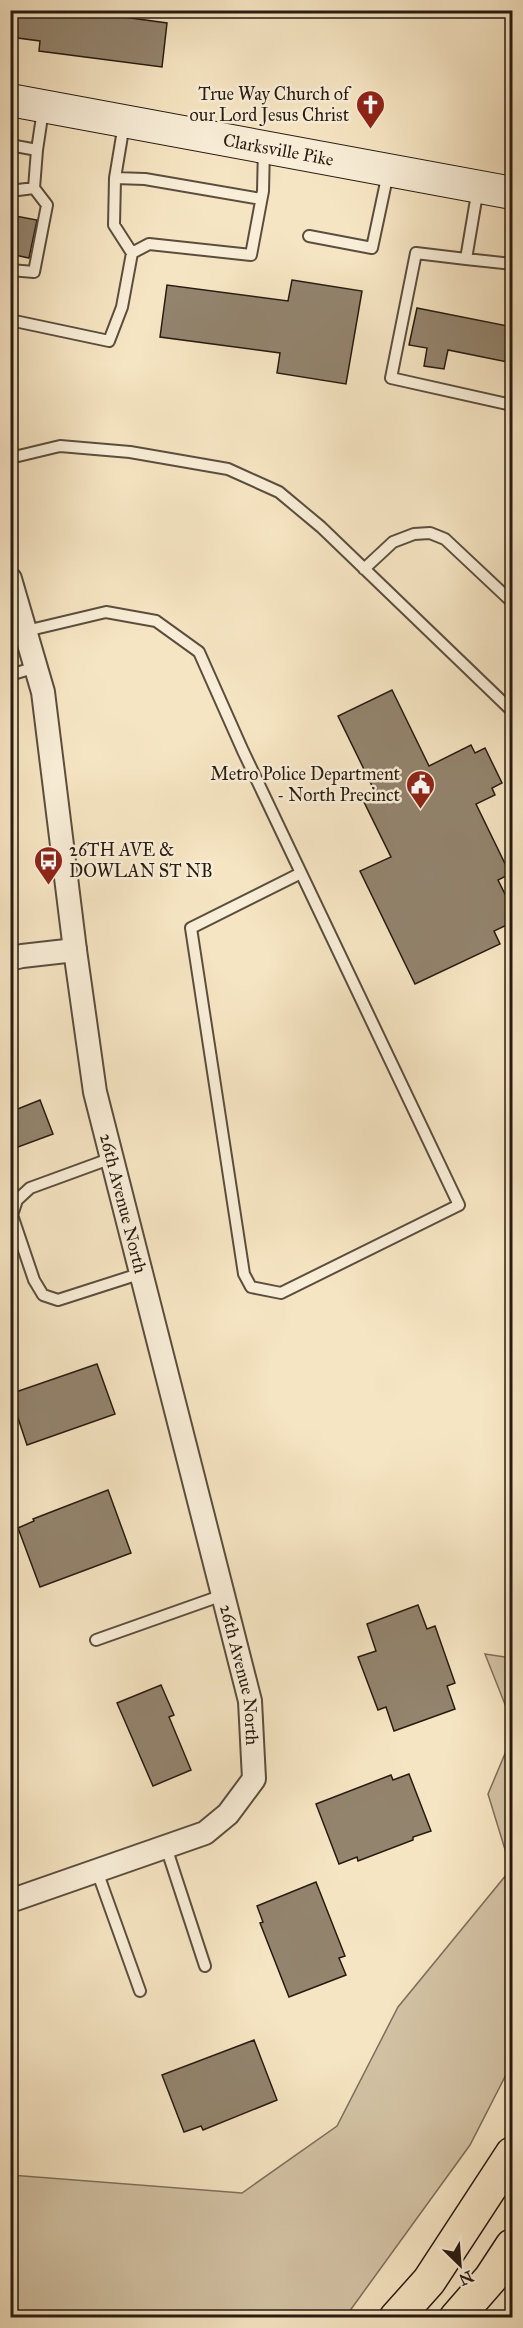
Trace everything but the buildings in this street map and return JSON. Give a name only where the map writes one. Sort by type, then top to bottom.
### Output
[{"type":"main road","name":"Clarksville Pike","points":[[10,100],[513,193]]},
{"type":"main road","points":[[396,2318],[429,2281],[513,2154]]},
{"type":"main road","points":[[456,2318],[491,2278],[513,2246]]},
{"type":"street","name":"26th Avenue North","points":[[10,579],[44,692],[75,950],[95,1092],[250,1701],[254,1779],[228,1814],[205,1833],[10,1901]]},
{"type":"street","points":[[10,959],[75,950]]},
{"type":"lane","points":[[10,270],[34,272],[47,205],[34,188],[44,106]]},
{"type":"lane","points":[[10,320],[109,341],[122,307],[132,253],[114,225],[115,178],[124,121]]},
{"type":"lane","points":[[10,146],[37,150]]},
{"type":"lane","points":[[132,253],[149,244],[251,255],[261,200],[264,147]]},
{"type":"lane","points":[[309,236],[372,249],[389,170]]},
{"type":"lane","points":[[115,178],[145,179],[261,200]]},
{"type":"lane","points":[[466,259],[478,187]]},
{"type":"lane","points":[[10,190],[34,188]]},
{"type":"lane","points":[[513,264],[416,253],[391,378],[513,405]]},
{"type":"lane","points":[[10,458],[60,446],[130,452],[228,469],[279,492],[321,527],[513,711]]},
{"type":"lane","points":[[364,569],[393,542],[414,534],[430,533],[445,539],[513,602]]},
{"type":"lane","points":[[26,631],[106,612],[156,621],[200,652],[243,751],[459,1205],[281,1293],[251,1287],[244,1274],[191,928],[301,873]]},
{"type":"lane","points":[[10,675],[36,667]]},
{"type":"lane","points":[[112,1158],[30,1188],[17,1200],[12,1215],[34,1280],[43,1295],[58,1300],[142,1273]]},
{"type":"lane","points":[[96,1640],[224,1595]]},
{"type":"lane","points":[[166,1847],[205,1966]]},
{"type":"lane","points":[[97,1871],[140,1991]]},
{"type":"shaded area","points":[[485,1654],[512,1658],[512,1722]]},
{"type":"shaded area","points":[[512,1737],[512,2063],[470,2145],[344,2318],[11,2317],[11,2175],[242,2193],[337,2126],[398,2007],[511,1869],[488,1794]]},
{"type":"place","name":"True Way Church of our Lord Jesus Christ","points":[[370,130]]},
{"type":"place","name":"Metro Police Department - North Precinct","points":[[421,810]]},
{"type":"place","name":"26TH AVE & DOWLAN ST NB","points":[[48,886]]}]
